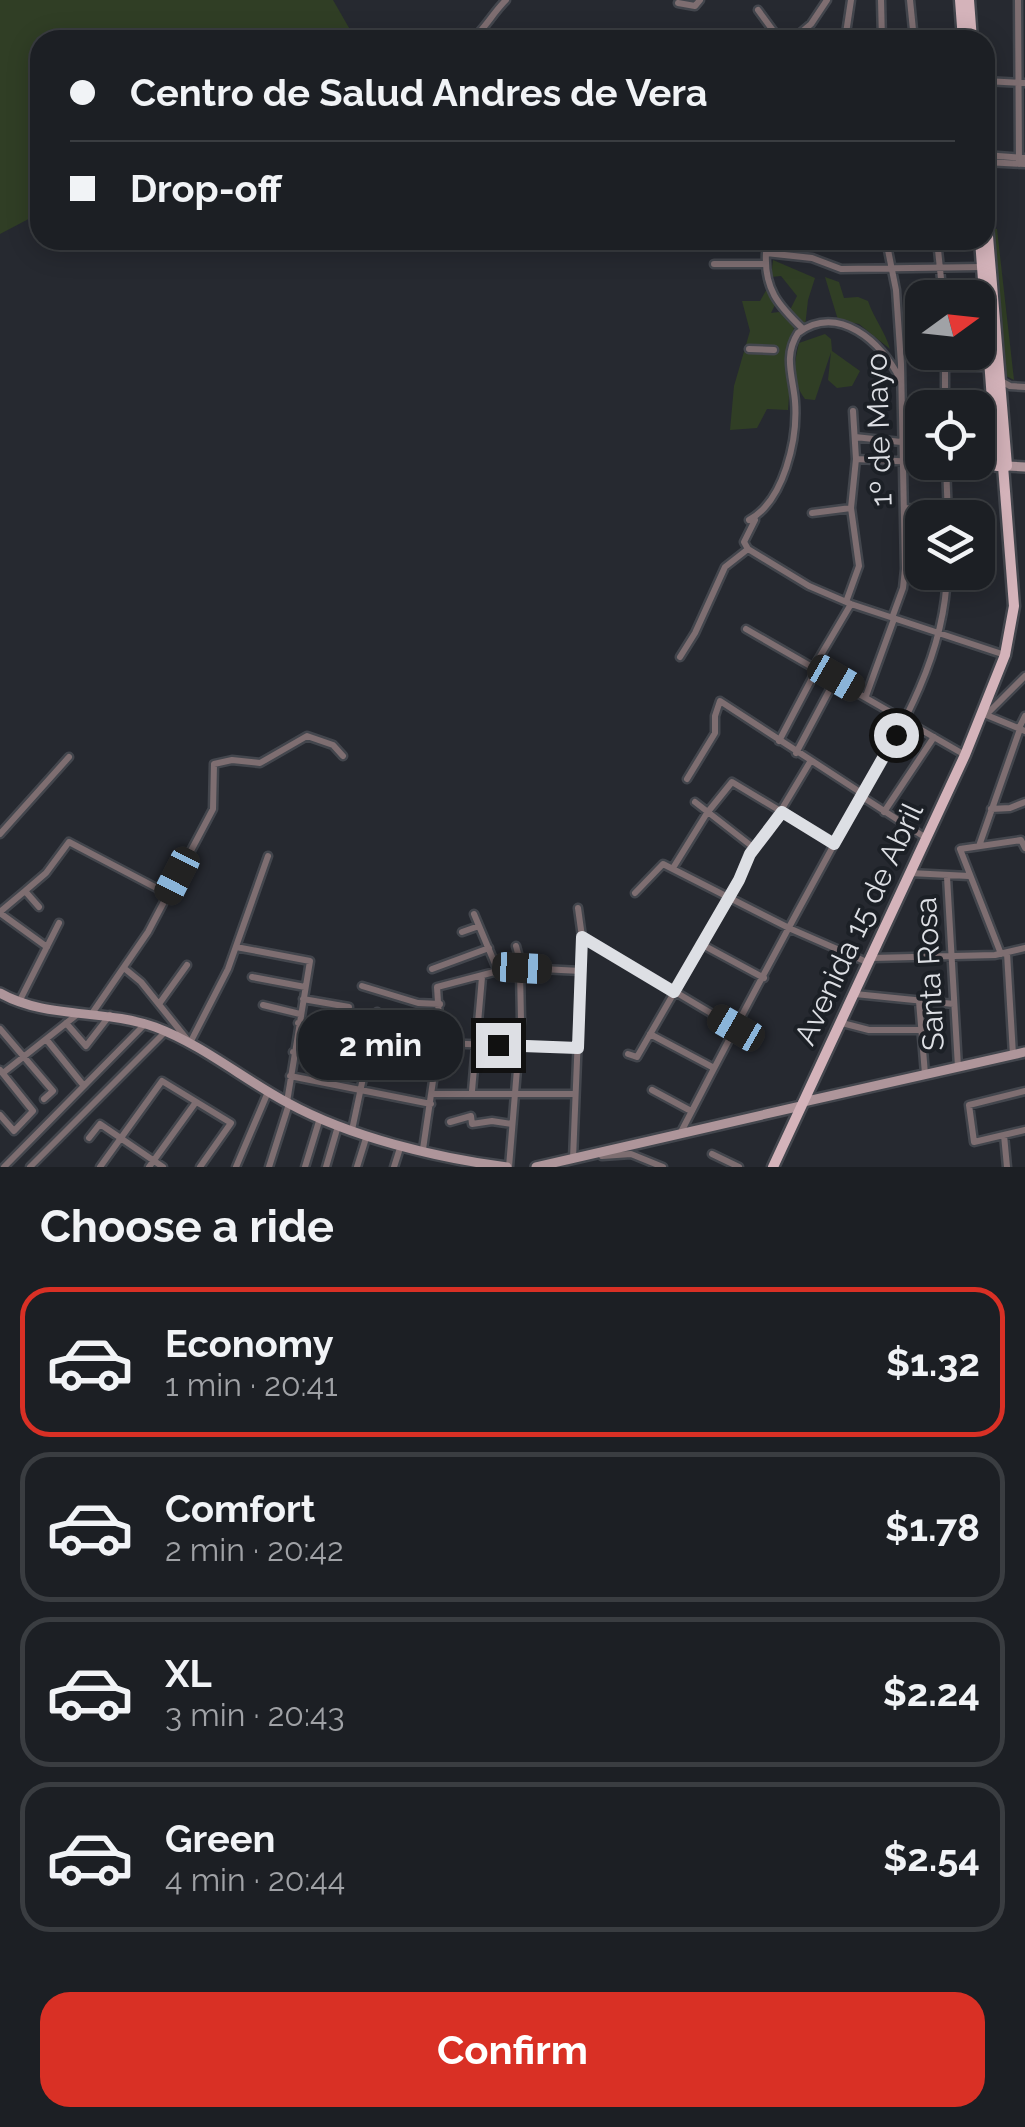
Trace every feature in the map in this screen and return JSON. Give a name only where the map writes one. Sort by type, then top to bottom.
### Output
[{"type":"main road","points":[[960,0],[962,30]]},
{"type":"main road","points":[[969,0],[971,30]]},
{"type":"main road","name":"Avenida 15 de Abril","points":[[981,250],[983,280]]},
{"type":"main road","name":"Avenida 15 de Abril","points":[[773,1167],[984,714],[1004,656],[1014,606],[989,250]]},
{"type":"main road","name":"Avenida 15 de Abril","points":[[995,424],[1003,466]]},
{"type":"street","points":[[483,30],[506,0]]},
{"type":"street","points":[[678,3],[695,6],[700,0]]},
{"type":"street","points":[[804,30],[827,0]]},
{"type":"street","points":[[847,30],[851,0]]},
{"type":"street","points":[[880,0],[882,30]]},
{"type":"street","points":[[910,0],[913,30]]},
{"type":"street","points":[[995,160],[1022,161],[1018,0]]},
{"type":"street","points":[[758,10],[773,30]]},
{"type":"street","points":[[995,81],[1021,82]]},
{"type":"street","name":"1º de Mayo","points":[[866,696],[904,581],[901,380],[896,290],[887,250]]},
{"type":"street","points":[[938,250],[942,280]]},
{"type":"street","points":[[803,329],[772,297],[766,253],[812,258],[841,270],[982,268]]},
{"type":"street","points":[[714,264],[766,264]]},
{"type":"street","points":[[901,380],[882,351],[847,325],[824,322],[803,329],[794,338],[790,353],[795,418],[784,478],[744,542],[747,550],[798,580],[848,602],[1004,656]]},
{"type":"street","points":[[750,349],[774,350]]},
{"type":"street","points":[[992,370],[1000,381],[1022,387]]},
{"type":"street","points":[[995,410],[1001,400],[1022,387]]},
{"type":"street","points":[[779,741],[848,602],[859,566],[852,508],[856,458],[853,411]]},
{"type":"street","points":[[855,437],[901,442]]},
{"type":"street","points":[[856,458],[905,462]]},
{"type":"street","points":[[995,466],[1025,466]]},
{"type":"street","points":[[812,512],[852,508]]},
{"type":"street","points":[[750,520],[758,515]]},
{"type":"street","points":[[680,657],[725,568],[747,550]]},
{"type":"street","points":[[681,1132],[905,719],[938,633],[946,590]]},
{"type":"street","points":[[746,629],[965,755]]},
{"type":"street","points":[[1021,729],[984,714],[1025,676]]},
{"type":"street","points":[[796,753],[836,678]]},
{"type":"street","points":[[687,780],[714,733],[714,716],[720,702],[926,838]]},
{"type":"street","points":[[979,846],[1025,716]]},
{"type":"street","points":[[93,1012],[148,932],[214,809],[214,764],[232,760],[260,763],[307,736],[333,745],[343,756]]},
{"type":"street","points":[[884,812],[934,736]]},
{"type":"street","points":[[0,834],[70,756]]},
{"type":"street","points":[[628,1054],[637,1057],[754,848],[782,812],[810,762]]},
{"type":"street","points":[[672,868],[732,782],[834,844]]},
{"type":"street","points":[[696,802],[754,848]]},
{"type":"street","points":[[991,809],[1025,802]]},
{"type":"street","points":[[1013,1055],[1011,998],[1004,954],[960,849],[1021,840],[1025,848]]},
{"type":"street","points":[[48,947],[1,909],[46,873],[68,842],[168,894]]},
{"type":"street","points":[[190,1043],[236,947],[268,856]]},
{"type":"street","points":[[635,892],[663,864],[790,928],[871,961],[1004,954],[1025,948]]},
{"type":"street","points":[[909,873],[969,876]]},
{"type":"street","name":"Santa Rosa","points":[[947,877],[958,1068]]},
{"type":"street","points":[[25,891],[38,907]]},
{"type":"street","points":[[575,1160],[582,937],[578,908]]},
{"type":"street","points":[[474,914],[498,971]]},
{"type":"street","points":[[19,1002],[60,923]]},
{"type":"street","points":[[462,932],[479,926]]},
{"type":"street","points":[[582,937],[736,1028]]},
{"type":"street","points":[[701,944],[764,978]]},
{"type":"street","points":[[0,993],[19,1002],[145,1024],[190,1043],[268,1092],[320,1118],[401,1144],[508,1167],[519,1046],[521,970],[516,946]]},
{"type":"street","points":[[236,947],[310,961],[288,1103],[268,1167]]},
{"type":"street","points":[[432,969],[488,948]]},
{"type":"street","points":[[159,1004],[187,965]]},
{"type":"street","points":[[123,968],[190,1043]]},
{"type":"street","points":[[423,1149],[439,1043],[437,987],[498,971],[581,971]]},
{"type":"street","points":[[252,977],[305,987]]},
{"type":"street","points":[[472,1092],[482,977]]},
{"type":"street","points":[[362,986],[418,1004],[440,1004]]},
{"type":"street","points":[[855,994],[954,1004]]},
{"type":"street","points":[[1011,998],[1025,998]]},
{"type":"street","points":[[302,999],[349,1007]]},
{"type":"street","points":[[920,1000],[924,1075]]},
{"type":"street","points":[[262,1005],[371,1040],[423,1047],[439,1043],[578,1048]]},
{"type":"street","points":[[16,1129],[34,1111],[1,1073],[80,1012]]},
{"type":"street","points":[[352,1130],[377,1012]]},
{"type":"street","points":[[66,1023],[86,1046],[110,1015]]},
{"type":"street","points":[[0,1158],[5,1166],[145,1024]]},
{"type":"street","points":[[842,1024],[881,1031],[922,1030]]},
{"type":"street","points":[[0,1028],[53,1092],[44,1099]]},
{"type":"street","points":[[30,1167],[166,1032]]},
{"type":"street","points":[[650,1034],[714,1068]]},
{"type":"street","points":[[46,1039],[84,1086]]},
{"type":"street","points":[[293,1052],[365,1067]]},
{"type":"street","points":[[575,1160],[1025,1052]]},
{"type":"street","points":[[290,1076],[431,1104]]},
{"type":"street","points":[[100,1167],[162,1081],[231,1123],[200,1167]]},
{"type":"street","points":[[652,1090],[692,1111]]},
{"type":"street","points":[[1025,1091],[969,1104],[974,1142],[1025,1130]]},
{"type":"street","points":[[236,1167],[268,1092]]},
{"type":"street","points":[[432,1094],[576,1094]]},
{"type":"street","points":[[152,1164],[196,1102]]},
{"type":"street","points":[[0,1115],[31,1140]]},
{"type":"street","points":[[450,1122],[471,1116],[472,1124],[492,1120],[512,1124]]},
{"type":"street","points":[[304,1167],[320,1118]]},
{"type":"street","points":[[88,1138],[100,1124],[152,1164],[163,1167]]},
{"type":"street","points":[[326,1167],[339,1125]]},
{"type":"street","points":[[357,1167],[367,1134]]},
{"type":"street","points":[[1004,1135],[1008,1167]]},
{"type":"street","points":[[639,1142],[635,1150],[639,1156]]},
{"type":"street","points":[[394,1167],[401,1144]]},
{"type":"street","points":[[536,1167],[615,1154],[639,1156],[663,1167]]},
{"type":"street","points":[[712,1154],[739,1167]]},
{"type":"green space","points":[[0,0],[333,0],[350,30],[30,30],[30,218],[0,234]]},
{"type":"green space","points":[[995,229],[1014,380],[1006,376],[995,241]]},
{"type":"green space","points":[[773,260],[815,278],[805,327],[787,316],[797,296],[781,276],[771,277]]},
{"type":"green space","points":[[825,277],[839,282],[844,298],[868,301],[890,349],[859,324],[838,320]]},
{"type":"green space","points":[[768,287],[778,299],[771,313],[779,312],[794,325],[788,410],[767,409],[757,428],[730,430],[734,386],[750,331],[742,301],[760,301]]},
{"type":"green space","points":[[825,334],[831,339],[832,351],[860,371],[852,386],[837,388],[828,380],[831,352],[815,400],[805,399],[795,372],[799,343]]},
{"type":"route","points":[[498,1045],[578,1048],[582,937],[674,992],[750,854],[782,812],[834,844],[896,735]]}]
